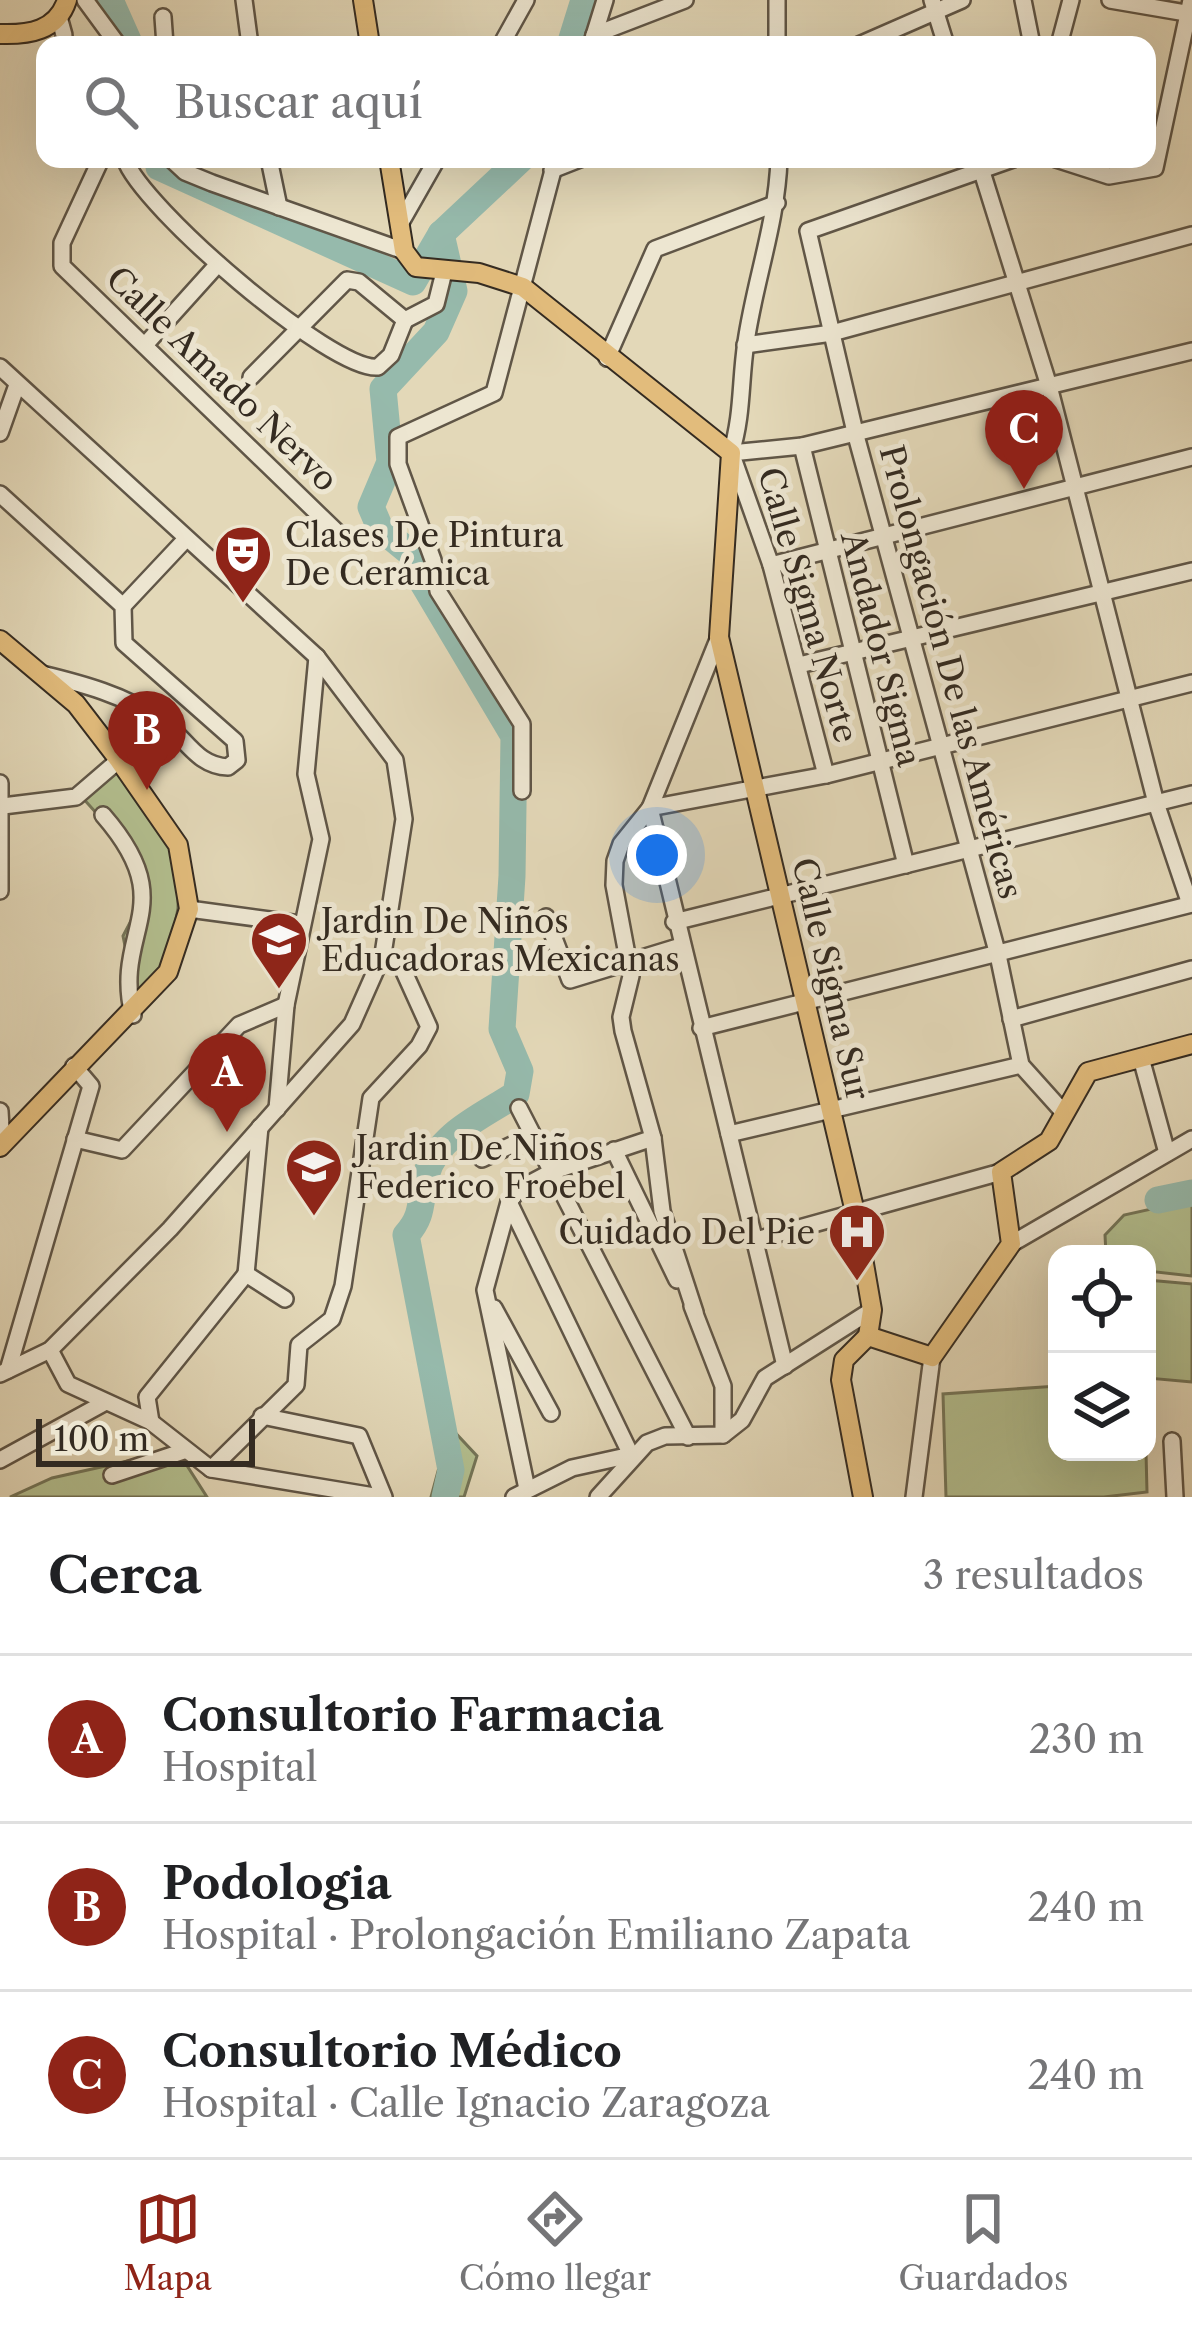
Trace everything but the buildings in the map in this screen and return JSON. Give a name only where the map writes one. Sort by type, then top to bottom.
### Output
[{"type":"main road","points":[[363,0],[369,36]]},
{"type":"main road","points":[[0,34],[42,30],[63,18]]},
{"type":"main road","points":[[391,168],[410,259],[444,272],[479,273],[523,287],[731,452]]},
{"type":"main road","name":"Calle Sigma Sur","points":[[731,452],[719,638],[855,1212],[872,1310],[868,1336],[844,1360],[841,1380],[863,1497]]},
{"type":"main road","points":[[0,640],[76,704],[119,760],[178,845],[189,909],[168,972],[133,1015],[74,1066],[1,1146]]},
{"type":"main road","points":[[868,1336],[932,1357],[1011,1244],[1001,1172],[1049,1141],[1088,1072],[1192,1044]]},
{"type":"street","points":[[86,0],[113,36]]},
{"type":"street","points":[[244,0],[249,36]]},
{"type":"street","points":[[506,36],[526,0]]},
{"type":"street","points":[[594,36],[605,0]]},
{"type":"street","points":[[602,36],[685,0]]},
{"type":"street","points":[[777,0],[777,36]]},
{"type":"street","points":[[876,36],[934,6],[962,0]]},
{"type":"street","points":[[1023,0],[1030,36]]},
{"type":"street","points":[[1062,36],[1071,0]]},
{"type":"street","points":[[1110,0],[1190,9],[1156,163]]},
{"type":"street","points":[[934,6],[943,36]]},
{"type":"street","points":[[163,17],[165,36]]},
{"type":"street","name":"Calle Amado Nervo","points":[[97,168],[62,243],[62,266],[340,535]]},
{"type":"street","points":[[128,168],[132,180],[159,212],[299,327],[358,367],[378,367],[391,355],[404,320],[436,304],[444,272]]},
{"type":"street","points":[[180,168],[410,259]]},
{"type":"street","points":[[271,168],[279,207]]},
{"type":"street","points":[[400,224],[432,168]]},
{"type":"street","points":[[522,791],[522,724],[438,591],[433,560],[398,464],[398,437],[494,393],[553,168]]},
{"type":"street","points":[[779,168],[777,203],[745,345],[742,417],[731,452],[802,446],[1192,351]]},
{"type":"street","name":"Prolongación De las Américas","points":[[972,168],[808,231],[855,432],[998,955],[1021,1066]]},
{"type":"street","points":[[701,1028],[1191,904],[1156,803],[1049,386],[981,168]]},
{"type":"street","points":[[1084,168],[1109,176],[1155,168]]},
{"type":"street","points":[[607,358],[655,249],[777,203]]},
{"type":"street","points":[[745,345],[832,333],[1192,235]]},
{"type":"street","points":[[146,345],[218,263]]},
{"type":"street","points":[[251,377],[337,286],[359,282],[404,320]]},
{"type":"street","points":[[0,367],[317,656],[395,760],[404,819],[383,954],[352,1024],[50,1350],[4,1372]]},
{"type":"street","points":[[0,433],[17,385]]},
{"type":"street","name":"Andador Sigma","points":[[802,446],[906,865]]},
{"type":"street","name":"Calle Sigma Norte","points":[[731,452],[771,566],[826,775]]},
{"type":"street","points":[[771,566],[1192,457]]},
{"type":"street","points":[[0,494],[123,606]]},
{"type":"street","points":[[42,674],[95,687],[161,720],[204,763],[228,767],[237,760],[235,741],[124,643],[123,606],[184,539]]},
{"type":"street","points":[[799,665],[912,642],[1192,572]]},
{"type":"street","points":[[719,638],[650,808],[621,844],[615,861],[630,991],[621,1017],[652,1138],[662,1211],[723,1386],[723,1435]]},
{"type":"street","points":[[277,1109],[286,1005],[321,839],[306,774],[317,656]]},
{"type":"street","points":[[650,808],[826,775],[1192,683]]},
{"type":"street","points":[[3,806],[76,797],[119,760]]},
{"type":"street","points":[[0,783],[0,891]]},
{"type":"street","points":[[674,922],[1192,794]]},
{"type":"street","points":[[650,808],[785,1366]]},
{"type":"street","points":[[103,815],[134,855],[145,894],[125,984],[133,1015]]},
{"type":"street","points":[[189,909],[300,924]]},
{"type":"street","points":[[546,917],[570,980],[681,946]]},
{"type":"street","points":[[211,1469],[296,1385],[299,1345],[332,1319],[343,1286],[371,1098],[419,1046],[429,1027],[400,963],[383,954]]},
{"type":"street","points":[[1011,1018],[1192,969]]},
{"type":"street","points":[[75,1139],[122,1150],[239,1024],[286,1005]]},
{"type":"street","points":[[1142,1058],[1167,1154]]},
{"type":"street","points":[[4,1372],[91,1086],[74,1066]]},
{"type":"street","points":[[729,1134],[1021,1066],[1065,1114]]},
{"type":"street","points":[[519,1108],[688,1437]]},
{"type":"street","points":[[0,1111],[1,1146]]},
{"type":"street","points":[[152,1422],[147,1397],[246,1274],[260,1127]]},
{"type":"street","points":[[482,1159],[533,1135]]},
{"type":"street","points":[[652,1138],[551,1172],[519,1189],[508,1202],[484,1289],[520,1493],[572,1468],[631,1455],[665,1436],[723,1435],[742,1420],[765,1378],[872,1310]]},
{"type":"street","points":[[1011,1244],[1192,1138]]},
{"type":"street","points":[[614,1150],[695,1312]]},
{"type":"street","points":[[756,1240],[1001,1172]]},
{"type":"street","points":[[508,1202],[631,1455]]},
{"type":"street","points":[[246,1274],[285,1299]]},
{"type":"street","points":[[484,1289],[550,1413]]},
{"type":"street","points":[[50,1350],[68,1384],[152,1422],[211,1469],[284,1488],[382,1497],[359,1436],[262,1416]]},
{"type":"street","points":[[914,1497],[932,1357]]},
{"type":"street","points":[[0,1460],[104,1403]]},
{"type":"street","points":[[1172,1441],[1175,1497]]},
{"type":"street","points":[[112,1475],[184,1451]]},
{"type":"street","points":[[598,1497],[631,1455]]},
{"type":"green space","points":[[119,764],[178,858],[178,908],[167,969],[135,996],[123,936],[135,913],[138,887],[126,846],[80,795]]},
{"type":"green space","points":[[1192,1200],[1192,1276],[1156,1272],[1156,1245],[1106,1245],[1105,1235],[1124,1215]]},
{"type":"green space","points":[[1156,1281],[1192,1284],[1192,1382],[1156,1379]]},
{"type":"green space","points":[[1048,1387],[1048,1461],[1146,1461],[1147,1492],[1104,1497],[946,1497],[943,1394]]},
{"type":"green space","points":[[450,1427],[477,1456],[464,1497],[431,1497]]},
{"type":"green space","points":[[177,1450],[207,1497],[10,1497],[52,1478]]},
{"type":"waterway","points":[[110,0],[126,36]]},
{"type":"waterway","points":[[573,36],[584,0]]},
{"type":"waterway","points":[[161,168],[413,282],[441,234],[511,168]]},
{"type":"waterway","points":[[441,234],[454,291],[436,332],[383,389],[390,462],[371,507],[380,528],[418,559],[420,578],[514,736],[512,876],[502,1029],[520,1071],[516,1094],[463,1127],[440,1148],[426,1175],[416,1220],[406,1235],[451,1470],[445,1497]]},
{"type":"waterway","points":[[1158,1200],[1192,1193]]},
{"type":"place","name":"Consultorio Médico","points":[[1024,489]]},
{"type":"place","name":"Clases De Pintura De Cerámica","points":[[243,605]]},
{"type":"place","name":"Podologia","points":[[147,790]]},
{"type":"place","name":"Jardin De Niños Educadoras Mexicanas","points":[[279,991]]},
{"type":"place","name":"Consultorio Farmacia","points":[[227,1132]]},
{"type":"place","name":"Jardin De Niños Federico Froebel","points":[[314,1218]]},
{"type":"place","name":"Cuidado Del Pie","points":[[857,1283]]}]
